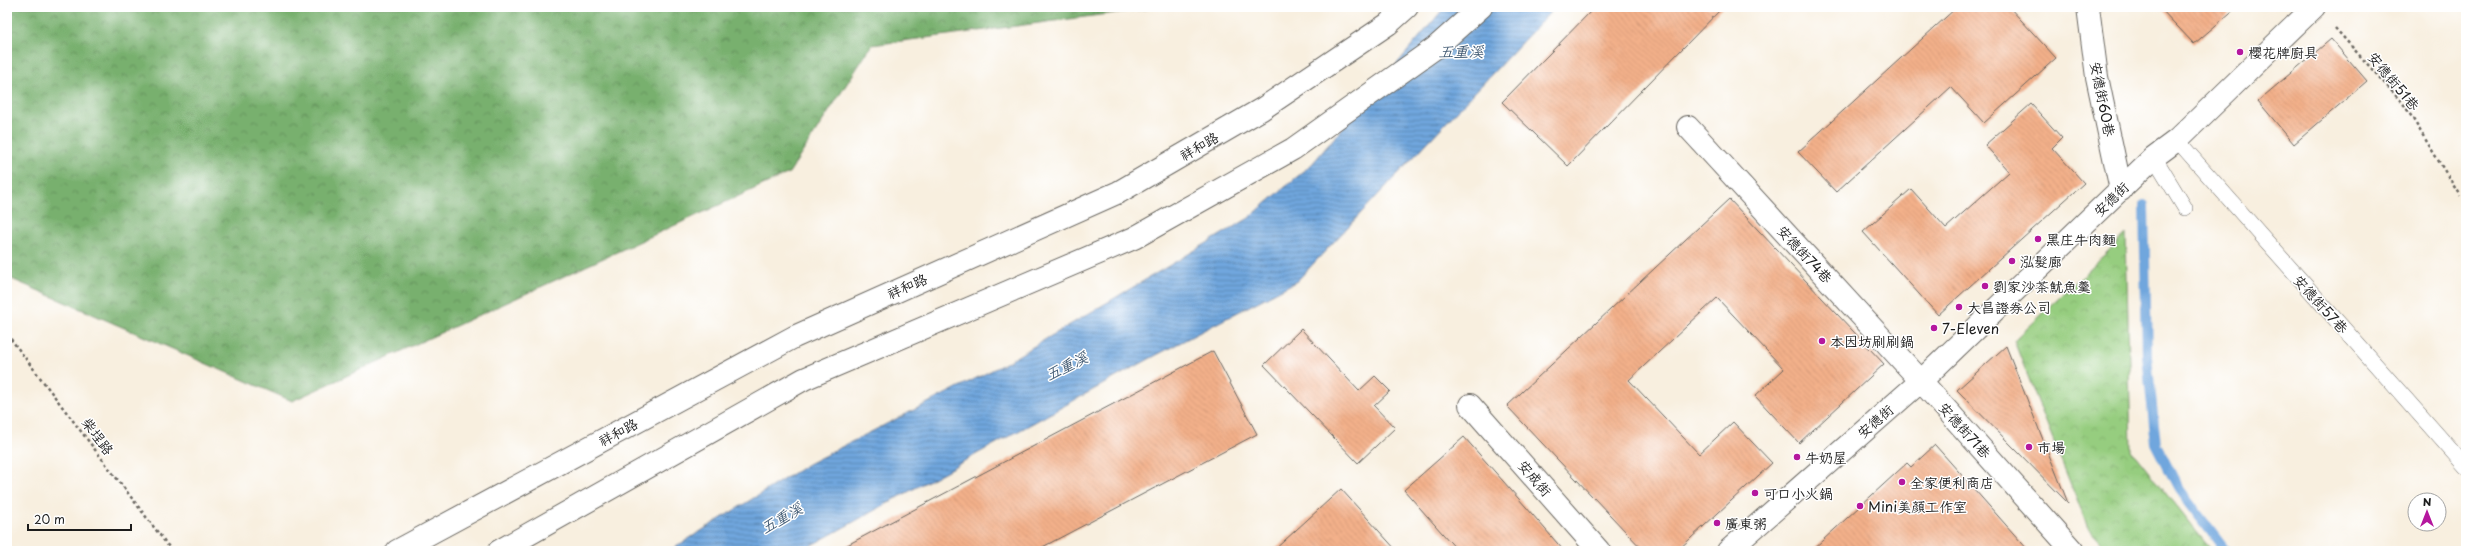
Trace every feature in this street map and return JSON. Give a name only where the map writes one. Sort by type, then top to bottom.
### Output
[{"type":"main road","name":"祥和路","points":[[397,551],[794,337],[1119,192],[1262,109],[1388,24],[1407,7]]},
{"type":"main road","points":[[499,551],[804,379],[1148,230],[1293,149],[1435,48],[1480,7]]},
{"type":"main road","name":"安德街60巷","points":[[2088,7],[2097,77],[2121,190]]},
{"type":"main road","name":"安德街","points":[[1728,551],[1921,381],[2154,157],[2177,140],[2314,7]]},
{"type":"main road","name":"安德街74巷","points":[[1688,127],[1921,381]]},
{"type":"main road","name":"安德街71巷","points":[[1921,381],[2073,551]]},
{"type":"main road","name":"安成街","points":[[1470,405],[1599,551]]},
{"type":"lane","name":"安德街57巷","points":[[2177,140],[2466,467]]},
{"type":"lane","points":[[2154,157],[2185,208]]},
{"type":"path","name":"安德街51巷","points":[[2332,24],[2405,106],[2460,196]]},
{"type":"path","name":"柴埕路","points":[[7,334],[172,551]]},
{"type":"green space","points":[[7,7],[1161,7],[872,45],[789,173],[292,401],[7,277]]},
{"type":"green space","points":[[2126,234],[2131,450],[2212,551],[2109,551],[2088,528],[2014,341]]},
{"type":"water","name":"五重溪","points":[[1445,7],[1555,7],[1297,281],[1149,359],[801,551],[669,551],[808,464],[1004,364],[1249,218],[1312,164]]},
{"type":"building","points":[[1595,7],[1723,7],[1568,166],[1502,102]]},
{"type":"building","points":[[1957,7],[2009,7],[2056,58],[1984,123],[1951,87],[1836,192],[1798,152]]},
{"type":"building","points":[[2159,7],[2237,7],[2194,44]]},
{"type":"building","points":[[2331,39],[2367,81],[2294,144],[2258,101]]},
{"type":"building","points":[[2031,104],[2062,138],[2052,148],[2084,183],[1938,315],[1863,232],[1911,189],[1946,228],[2009,172],[1985,145]]},
{"type":"building","points":[[1729,199],[1884,364],[1799,443],[1755,396],[1784,369],[1717,298],[1629,380],[1699,454],[1733,422],[1772,463],[1677,551],[1644,551],[1507,406]]},
{"type":"building","points":[[1301,329],[1359,391],[1375,376],[1390,391],[1374,406],[1395,428],[1358,463],[1264,365]]},
{"type":"building","name":"市場","points":[[2006,346],[2068,503],[1957,390]]},
{"type":"building","points":[[1213,351],[1257,434],[1035,551],[836,551]]},
{"type":"building","points":[[1464,437],[1564,551],[1458,551],[1404,490]]},
{"type":"building","points":[[1935,445],[2029,551],[1811,551],[1907,463],[1911,467]]},
{"type":"building","points":[[1341,489],[1397,551],[1273,551]]},
{"type":"waterway","points":[[2144,205],[2147,357],[2156,444],[2180,491],[2225,550],[2228,551]]},
{"type":"place","name":"櫻花牌廚具","points":[[2240,52]]},
{"type":"place","name":"黑庄牛肉麵","points":[[2038,239]]},
{"type":"place","name":"泓髮廊","points":[[2012,261]]},
{"type":"place","name":"劉家沙茶魷魚羹","points":[[1985,286]]},
{"type":"place","name":"大昌證券公司","points":[[1959,307]]},
{"type":"place","name":"7-Eleven","points":[[1934,328]]},
{"type":"place","name":"本因坊刷刷鍋","points":[[1822,341]]},
{"type":"place","name":"市場","points":[[2029,447]]},
{"type":"place","name":"牛奶屋","points":[[1797,457]]},
{"type":"place","name":"全家便利商店","points":[[1902,482]]},
{"type":"place","name":"可口小火鍋","points":[[1755,493]]},
{"type":"place","name":"Mini美顏工作室","points":[[1860,506]]},
{"type":"place","name":"廣東粥","points":[[1717,523]]}]
